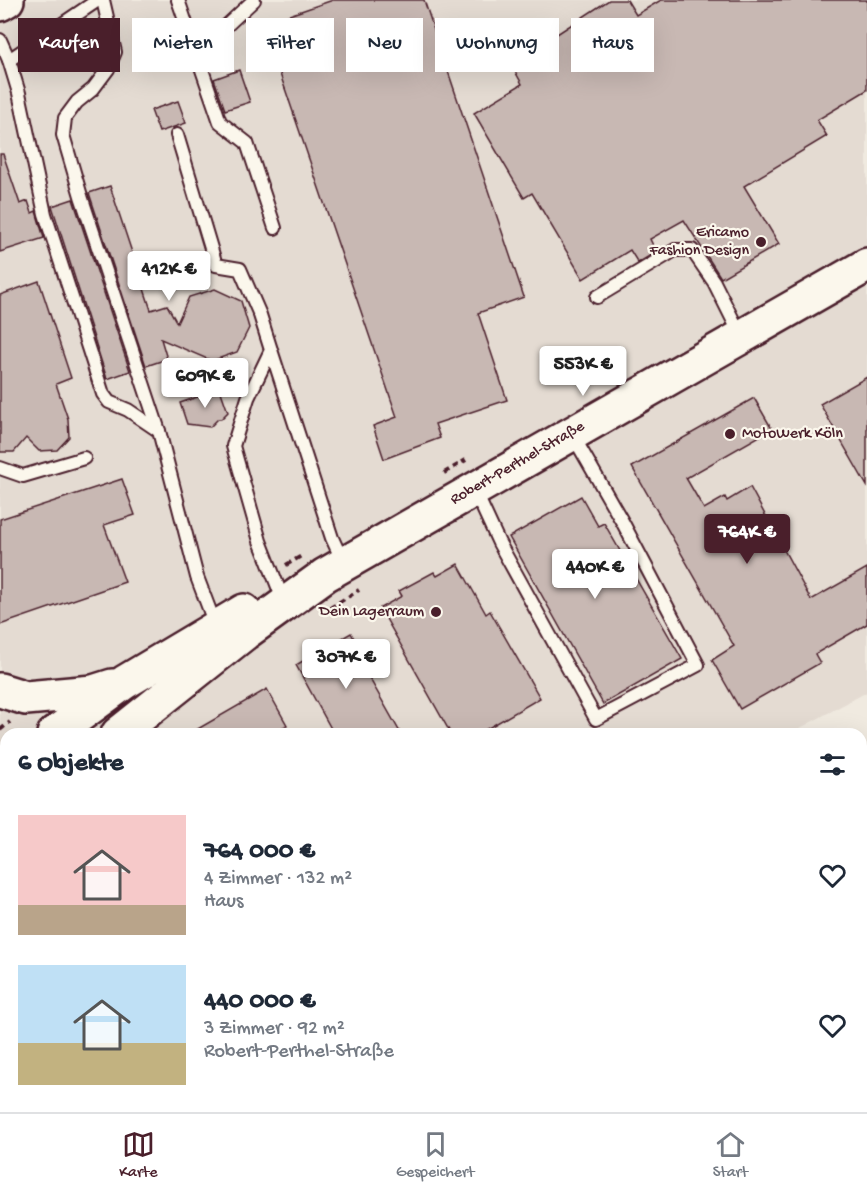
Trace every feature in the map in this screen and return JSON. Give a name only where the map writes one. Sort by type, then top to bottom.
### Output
[{"type":"street","points":[[0,4],[7,0]]},
{"type":"street","name":"Robert-Perthel-Straße","points":[[126,728],[245,633],[334,569],[867,265]]},
{"type":"street","name":"Robert-Perthel-Straße","points":[[62,728],[125,682],[216,628],[280,592],[334,569]]},
{"type":"street","points":[[0,690],[27,698],[60,696],[93,692],[125,682]]},
{"type":"street","points":[[0,798],[0,804]]},
{"type":"lane","points":[[9,60],[100,0],[115,52],[108,69],[93,89],[77,102],[65,117],[63,135],[159,431],[197,577],[216,628]]},
{"type":"lane","points":[[178,0],[184,18]]},
{"type":"lane","points":[[234,19],[254,0]]},
{"type":"lane","points":[[0,40],[19,93],[45,214],[103,394],[109,402],[128,410],[159,431]]},
{"type":"lane","points":[[202,72],[220,122],[247,143],[275,228]]},
{"type":"lane","points":[[177,135],[216,265],[240,269],[260,315],[332,538],[334,569]]},
{"type":"lane","points":[[597,297],[675,250],[692,250],[714,282],[741,337]]},
{"type":"lane","points":[[271,350],[248,398],[233,446],[260,541],[280,592]]},
{"type":"lane","points":[[473,489],[499,543],[596,719],[698,665],[623,523],[571,433]]},
{"type":"lane","points":[[0,468],[23,476],[84,458]]},
{"type":"shaded area","points":[[0,0],[867,0],[867,692],[800,728],[0,728]]},
{"type":"building","points":[[333,0],[424,0],[435,33],[435,72],[448,72],[524,297],[478,313],[507,400],[435,424],[440,438],[384,459],[373,426],[397,417],[279,72],[334,72],[334,18],[280,18]]},
{"type":"building","points":[[609,0],[627,0],[636,15],[661,0],[867,0],[867,90],[817,120],[827,136],[744,186],[779,244],[721,278],[684,220],[650,239],[656,252],[638,263],[630,250],[583,279],[532,193],[524,198],[474,113],[522,84],[515,72],[559,72],[559,33],[571,25],[571,72],[654,72],[654,18],[581,18]]},
{"type":"building","points":[[239,70],[250,102],[225,110],[214,79]]},
{"type":"building","points":[[178,101],[186,123],[159,132],[151,110]]},
{"type":"building","points":[[0,154],[3,154],[20,204],[28,201],[32,213],[36,211],[44,238],[0,252]]},
{"type":"building","points":[[110,186],[151,310],[167,305],[177,323],[189,297],[215,289],[241,301],[249,328],[237,352],[212,361],[161,339],[167,359],[146,366],[89,193]]},
{"type":"building","points":[[73,199],[130,371],[107,379],[52,206]]},
{"type":"building","points":[[39,281],[71,378],[56,384],[68,419],[69,437],[57,450],[39,451],[26,438],[14,452],[0,452],[0,295]]},
{"type":"building","points":[[867,377],[867,486],[820,404]]},
{"type":"building","points":[[220,389],[228,412],[210,427],[187,424],[180,403]]},
{"type":"building","points":[[754,398],[772,429],[686,478],[704,509],[725,497],[727,501],[750,487],[811,600],[867,568],[867,624],[815,654],[820,663],[740,709],[712,660],[734,646],[632,467]]},
{"type":"building","points":[[122,479],[135,515],[104,525],[125,582],[0,625],[0,519]]},
{"type":"building","points":[[581,496],[598,526],[604,523],[682,659],[603,704],[509,537]]},
{"type":"building","points":[[458,564],[486,614],[490,611],[540,698],[488,728],[448,728],[380,608],[402,596],[399,591],[434,572],[437,576]]},
{"type":"building","points":[[351,633],[371,669],[366,672],[398,728],[331,728],[296,665]]},
{"type":"building","points":[[267,689],[287,725],[282,728],[199,728]]},
{"type":"place","name":"Ericamo Fashion Design","points":[[761,242]]},
{"type":"place","name":"MotoWerk Köln","points":[[730,434]]},
{"type":"place","name":"Dein Lagerraum","points":[[436,612]]}]
